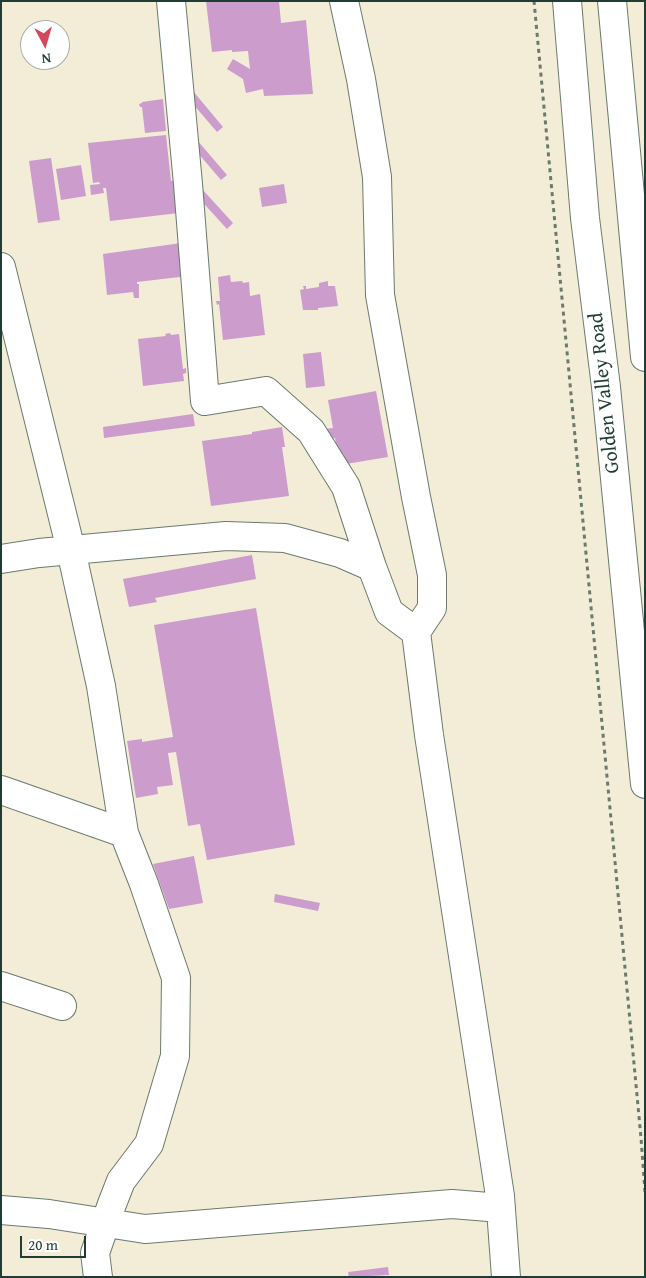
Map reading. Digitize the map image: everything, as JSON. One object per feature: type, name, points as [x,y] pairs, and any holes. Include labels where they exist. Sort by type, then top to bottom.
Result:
[{"type":"main road","points":[[171,1],[189,194],[205,401],[266,391],[311,431],[346,486],[388,612],[416,632]]},
{"type":"main road","points":[[344,1],[361,79],[377,177],[380,295],[432,575],[432,608],[416,632],[429,735],[500,1202],[506,1277]]},
{"type":"main road","name":"Golden Valley Road","points":[[567,1],[585,218],[606,387],[645,784]]},
{"type":"main road","points":[[612,1],[645,357]]},
{"type":"main road","points":[[1,267],[71,550],[101,686],[124,833],[144,884],[176,978],[175,1056],[149,1144],[121,1181],[105,1224],[95,1253],[98,1277]]},
{"type":"main road","points":[[1,559],[39,553],[226,536],[285,538],[340,553],[372,567]]},
{"type":"main road","points":[[1,790],[124,833]]},
{"type":"main road","points":[[1,986],[62,1006]]},
{"type":"main road","points":[[1,1210],[49,1214],[145,1229],[452,1204],[500,1202]]},
{"type":"path","points":[[534,1],[642,1138],[645,1192]]},
{"type":"building","points":[[206,1],[279,1],[281,23],[306,20],[313,94],[264,96],[263,89],[246,93],[243,79],[227,69],[233,59],[250,69],[248,51],[212,52]]},
{"type":"building","points":[[193,91],[223,127],[217,132],[187,97]]},
{"type":"building","points":[[163,99],[166,131],[145,133],[142,107],[139,104]]},
{"type":"building","points":[[166,135],[171,181],[176,180],[179,213],[110,221],[106,188],[103,188],[104,193],[91,195],[90,185],[100,184],[99,182],[93,183],[88,143]]},
{"type":"building","points":[[197,140],[227,175],[221,180],[191,145]]},
{"type":"building","points":[[51,158],[60,220],[38,223],[29,161]]},
{"type":"building","points":[[81,165],[86,196],[61,200],[56,169]]},
{"type":"building","points":[[284,184],[287,203],[262,207],[259,188]]},
{"type":"building","points":[[202,189],[233,223],[227,229],[196,195]]},
{"type":"building","points":[[181,243],[188,276],[137,282],[139,284],[139,298],[134,298],[133,292],[107,295],[103,254]]},
{"type":"building","points":[[230,275],[231,282],[249,282],[250,296],[260,294],[265,335],[223,340],[219,304],[217,305],[216,301],[220,301],[218,277]]},
{"type":"building","points":[[328,281],[328,286],[335,286],[338,306],[318,308],[318,310],[303,310],[300,290],[304,289],[303,286],[306,286],[306,289],[319,287],[319,283]]},
{"type":"building","points":[[170,333],[171,335],[179,334],[183,369],[186,368],[186,373],[183,374],[184,381],[143,386],[138,339],[166,336],[165,334]]},
{"type":"building","points":[[321,352],[325,386],[306,388],[303,354]]},
{"type":"building","points":[[376,391],[388,457],[340,465],[335,438],[325,440],[324,429],[333,428],[328,400]]},
{"type":"building","points":[[193,414],[195,426],[104,438],[103,427]]},
{"type":"building","points":[[282,427],[285,447],[282,447],[289,496],[211,506],[202,441],[252,434],[252,432]]},
{"type":"building","points":[[252,555],[256,579],[155,598],[157,602],[129,607],[123,579]]},
{"type":"building","points":[[256,608],[295,845],[207,860],[200,824],[188,826],[176,752],[168,753],[173,785],[157,787],[158,794],[136,798],[127,741],[142,739],[142,742],[173,737],[154,625]]},
{"type":"building","points":[[194,856],[203,903],[169,909],[153,864]]},
{"type":"building","points":[[275,894],[320,903],[318,911],[274,902]]},
{"type":"building","points":[[388,1267],[389,1275],[349,1277],[348,1272]]}]
